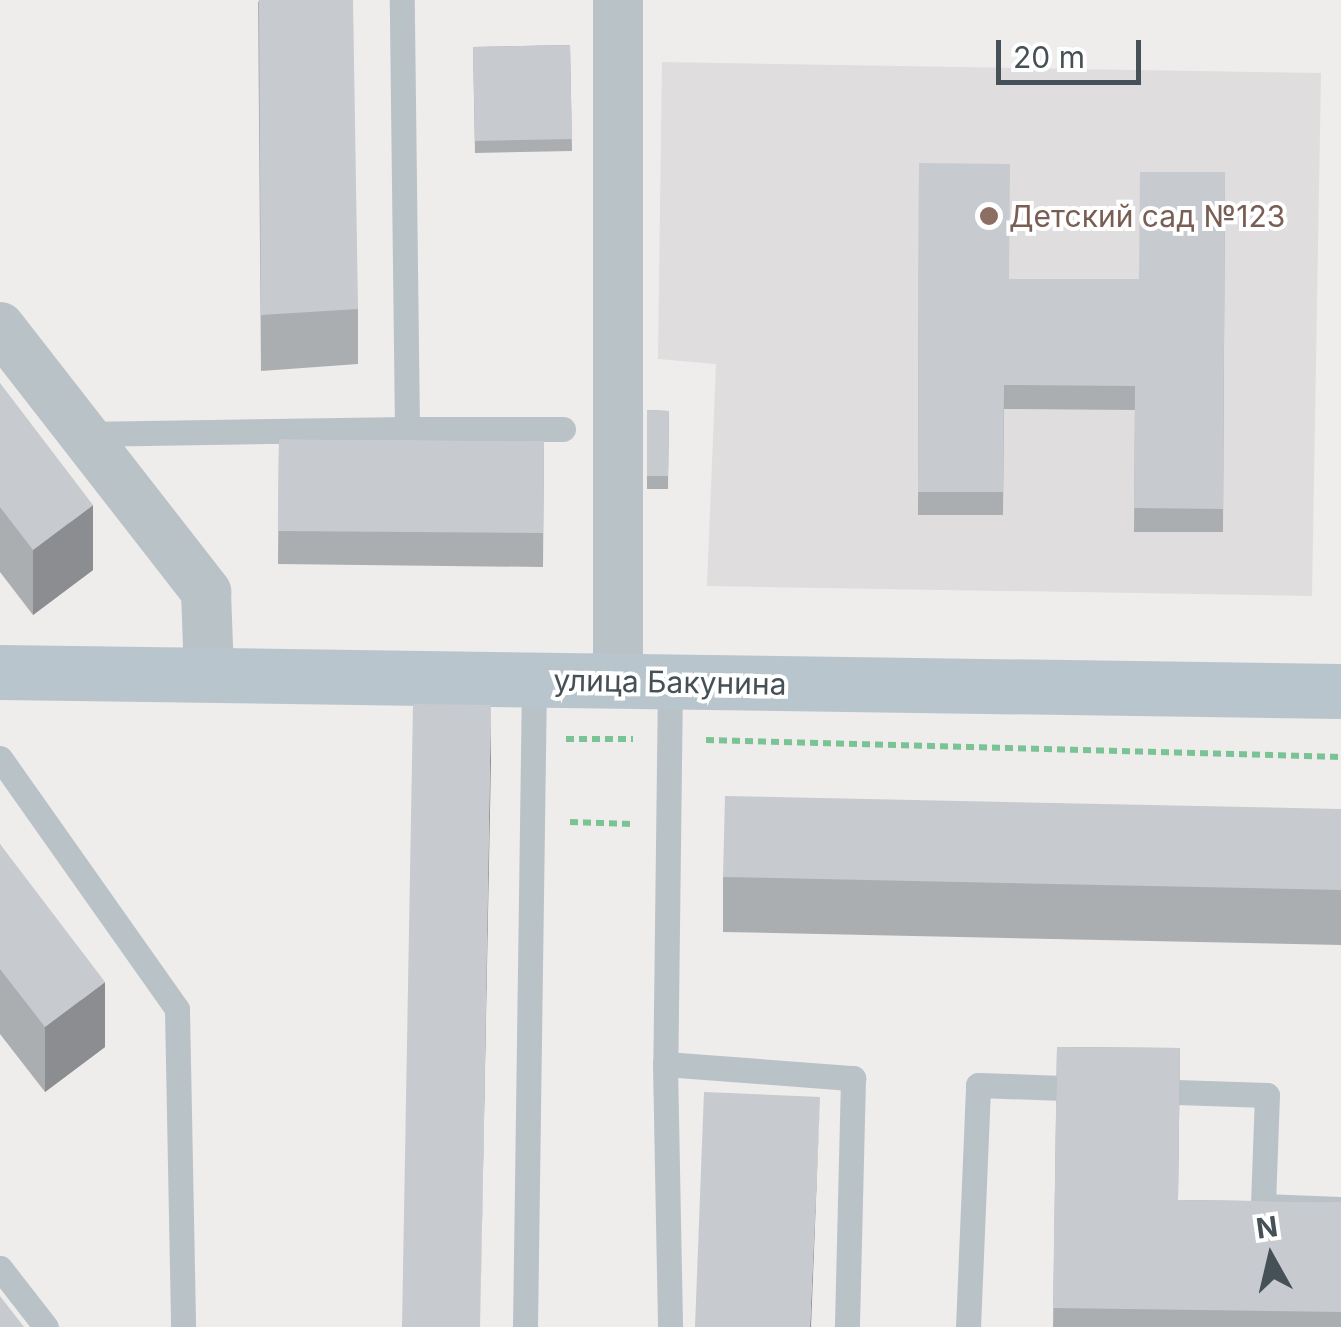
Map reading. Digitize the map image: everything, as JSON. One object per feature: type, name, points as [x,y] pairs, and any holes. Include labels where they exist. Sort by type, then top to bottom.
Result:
[{"type":"street","points":[[618,0],[644,682]]},
{"type":"street","points":[[0,327],[206,592],[209,675]]},
{"type":"street","name":"улица Бакунина","points":[[0,672],[1341,691]]},
{"type":"lane","points":[[402,0],[407,429]]},
{"type":"lane","points":[[83,434],[562,429]]},
{"type":"lane","points":[[525,1327],[534,680]]},
{"type":"lane","points":[[644,682],[668,824],[665,1064],[670,1327]]},
{"type":"lane","points":[[0,758],[177,1009],[182,1327]]},
{"type":"lane","points":[[665,1064],[852,1078],[847,1327]]},
{"type":"lane","points":[[968,1327],[978,1084],[1267,1095],[1263,1206],[1341,1209]]},
{"type":"lane","points":[[0,1268],[46,1327]]},
{"type":"path","points":[[532,821],[668,824]]},
{"type":"shaded area","name":"Детский сад №123","points":[[662,62],[1321,73],[1312,596],[707,586],[716,364],[658,359]]},
{"type":"building","points":[[259,0],[353,0],[358,309],[261,315]]},
{"type":"building","points":[[570,45],[572,139],[475,141],[473,47]]},
{"type":"building","points":[[919,163],[1010,164],[1009,279],[1139,279],[1140,172],[1225,172],[1223,509],[1134,508],[1135,386],[1004,385],[1003,492],[918,492]]},
{"type":"building","points":[[0,383],[93,505],[33,550],[0,507]]},
{"type":"building","points":[[647,410],[669,411],[668,476],[647,476]]},
{"type":"building","points":[[279,439],[544,441],[543,533],[278,531]]},
{"type":"building","points":[[413,704],[491,705],[480,1327],[402,1327]]},
{"type":"building","points":[[725,796],[1341,809],[1341,890],[723,877]]},
{"type":"building","points":[[0,844],[105,982],[45,1027],[0,969]]},
{"type":"building","points":[[1057,1047],[1180,1048],[1178,1200],[1341,1202],[1341,1312],[1053,1308]]},
{"type":"building","points":[[704,1092],[820,1097],[810,1327],[695,1327]]},
{"type":"building","points":[[0,1296],[24,1327],[0,1327]]},
{"type":"place","name":"Детский сад №123","points":[[989,216]]}]
